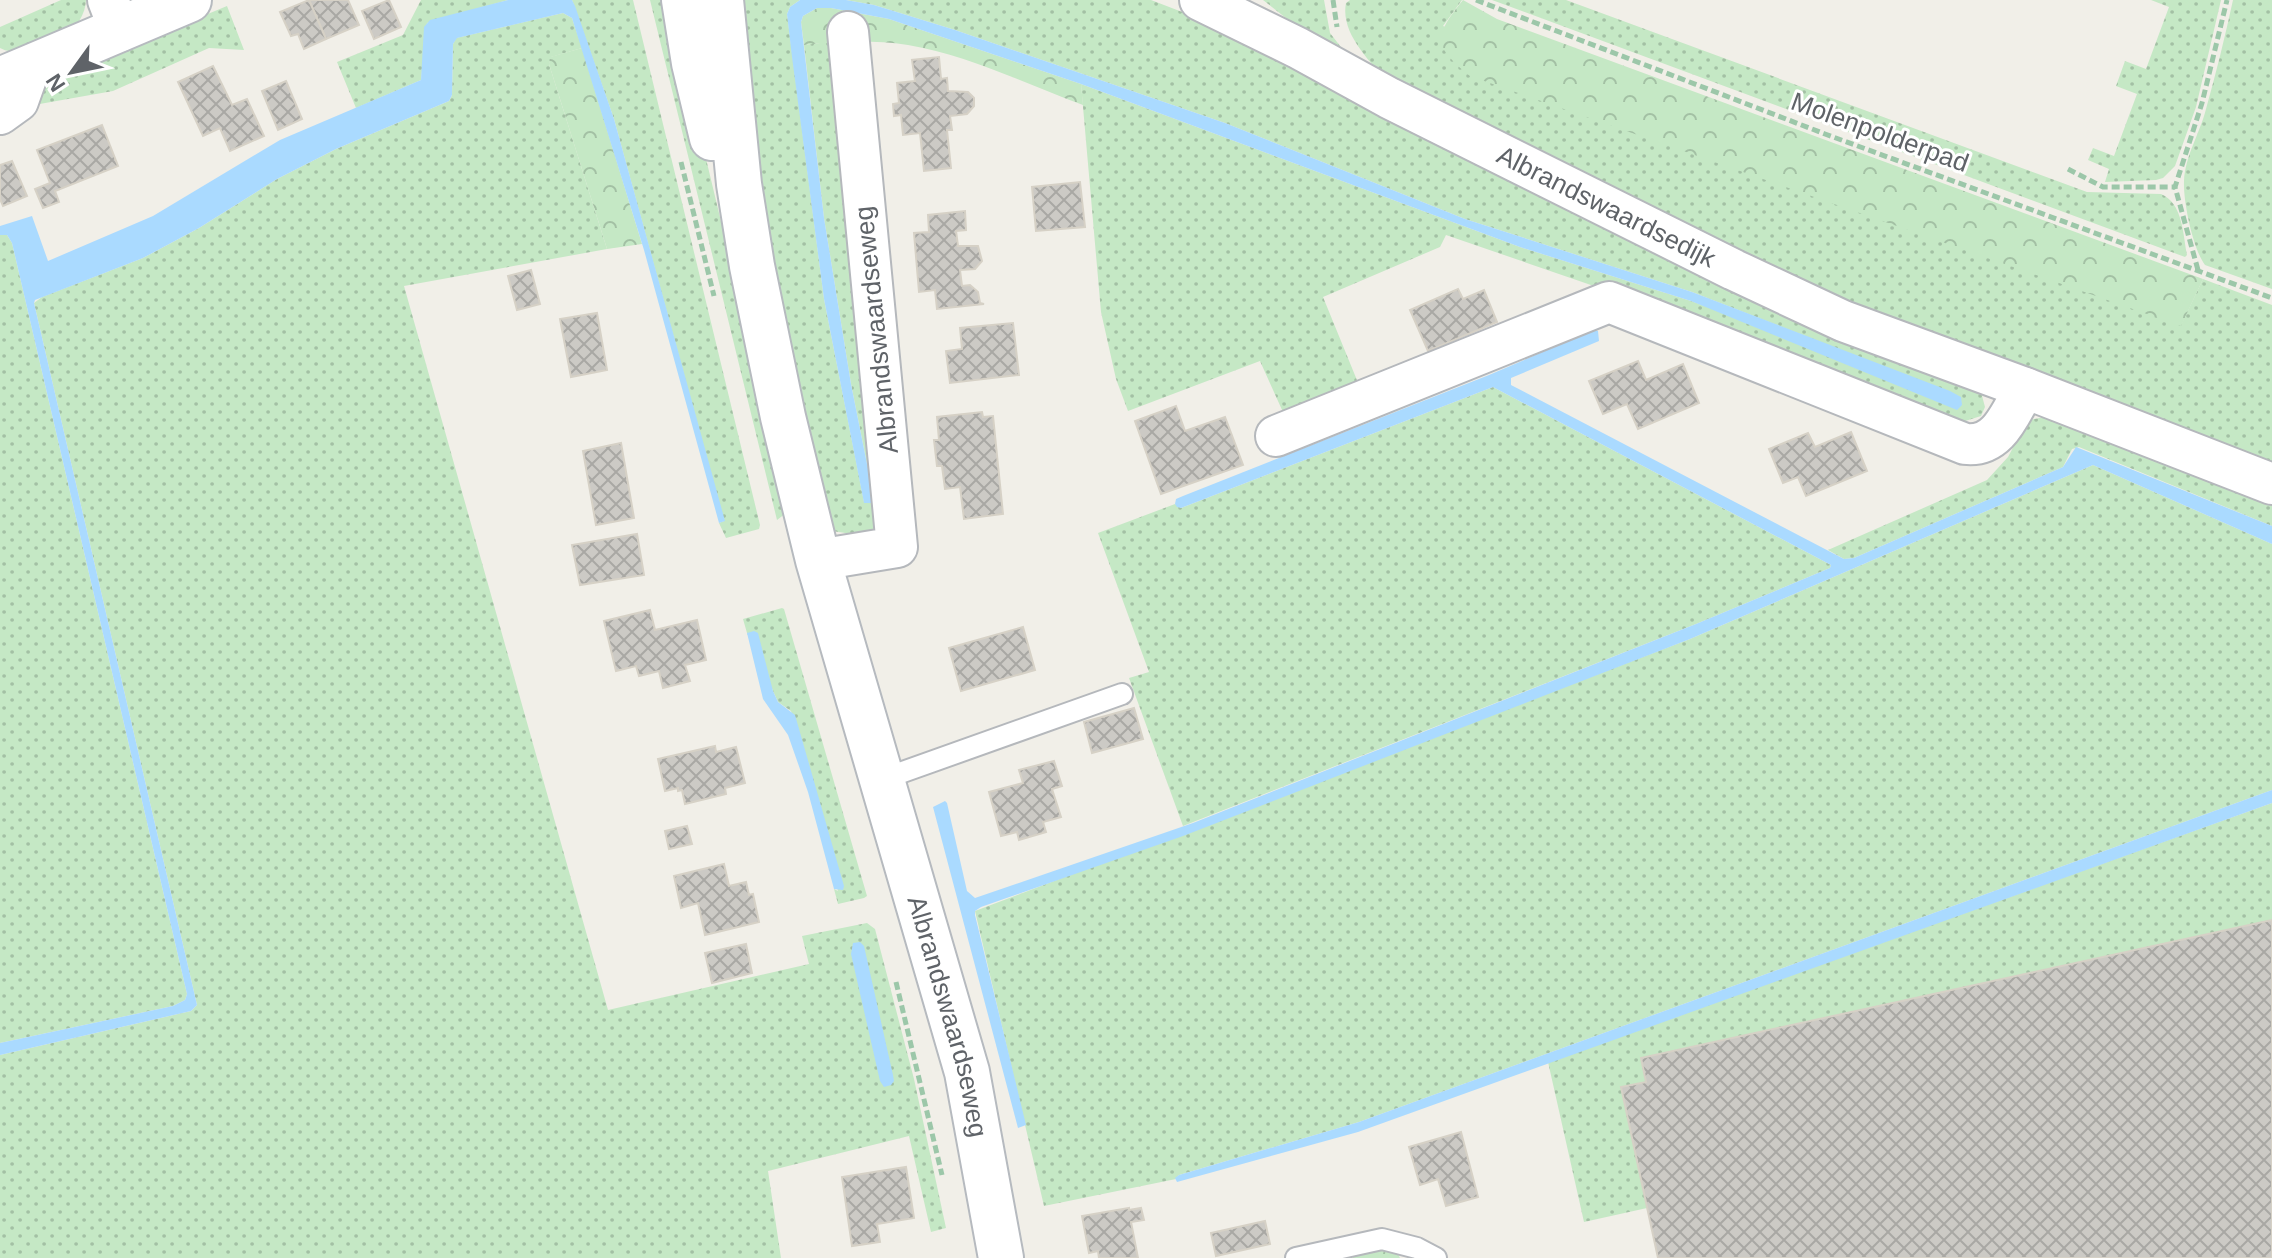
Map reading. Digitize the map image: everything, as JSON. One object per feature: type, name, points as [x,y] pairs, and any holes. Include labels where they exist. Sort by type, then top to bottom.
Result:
[{"type":"street","points":[[0,114],[18,101],[14,75],[114,15],[189,0]]},
{"type":"street","name":"Albrandswaardseweg","points":[[684,0],[694,63],[724,186],[752,266]]},
{"type":"street","name":"Albrandswaardseweg","points":[[721,0],[739,184],[752,266],[783,417],[818,560],[967,1072],[1001,1258]]},
{"type":"street","name":"Albrandswaardsedijk","points":[[1200,0],[1298,48],[1402,105],[1790,296],[1913,348],[2272,484]]},
{"type":"street","name":"Albrandswaardseweg","points":[[818,560],[897,547],[848,32]]},
{"type":"street","points":[[1276,436],[1609,302],[1965,444],[1987,442],[1997,435],[2025,388]]},
{"type":"lane","points":[[883,779],[1122,694]]},
{"type":"lane","points":[[1296,1258],[1382,1239],[1417,1248],[1436,1258]]},
{"type":"path","name":"Molenpolderpad","points":[[1476,0],[1825,134],[2272,298]]},
{"type":"path","points":[[2198,270],[2175,187],[2202,103],[2227,0]]},
{"type":"path","points":[[2068,169],[2103,187],[2175,187]]},
{"type":"green space","points":[[61,0],[86,0],[83,13],[66,35],[40,49],[26,52],[0,48],[0,27]]},
{"type":"green space","points":[[421,0],[508,0],[427,23],[421,80],[356,108],[337,62],[403,35]]},
{"type":"green space","points":[[572,0],[633,0],[759,529],[726,538],[719,523],[724,521],[614,119]]},
{"type":"green space","points":[[650,0],[676,0],[697,121],[790,510],[777,520]]},
{"type":"green space","points":[[731,0],[800,0],[790,7],[787,14],[824,299],[864,502],[868,503],[874,499],[851,384],[824,218],[804,45],[836,41],[855,198],[886,518],[883,526],[871,534],[832,531],[806,438],[764,247]]},
{"type":"green space","points":[[846,0],[1151,0],[1190,15],[1981,392],[1985,407],[1981,416],[1959,423],[1652,306],[1446,235],[1440,247],[1323,297],[1361,390],[1287,421],[1260,361],[1128,411],[1116,379],[1101,312],[1081,84],[1520,247],[1691,301],[1961,397],[1692,292],[1465,219],[1225,123],[955,30],[874,5]]},
{"type":"green space","points":[[1263,0],[1324,0],[1330,33],[1351,60],[1291,22]]},
{"type":"green space","points":[[1350,0],[1462,0],[1443,26],[2181,325],[2203,279],[2272,305],[2272,468],[1899,327],[1388,84],[1352,36],[1345,14],[1346,3]]},
{"type":"green space","points":[[1463,0],[1497,19],[2203,279],[2181,326],[1470,76],[1449,57],[1441,41],[1446,23]]},
{"type":"green space","points":[[1492,0],[1566,0],[2087,192],[2161,194],[2178,212],[2187,255],[2185,257]]},
{"type":"green space","points":[[2151,0],[2221,0],[2196,107],[2175,166],[2163,178],[2156,180],[2105,182],[2109,169],[2088,160],[2093,148],[2114,156],[2137,94],[2116,86],[2125,61],[2146,69],[2169,7]]},
{"type":"green space","points":[[2233,0],[2272,0],[2272,289],[2205,265],[2193,237],[2185,200],[2187,163],[2206,109]]},
{"type":"green space","points":[[227,6],[244,50],[209,48],[113,91],[34,105],[44,87],[56,77]]},
{"type":"green space","points":[[817,8],[889,19],[1081,84],[1083,105],[975,63],[908,45],[843,42],[804,45],[803,16]]},
{"type":"green space","points":[[563,13],[572,18],[582,48],[551,57],[549,64],[607,249],[404,286],[608,1010],[809,964],[802,936],[867,923],[875,929],[914,1079],[946,1228],[931,1232],[909,1136],[768,1171],[781,1258],[0,1258],[0,1055],[191,1011],[197,1005],[34,303],[42,297],[143,258],[199,228],[277,179],[336,149],[449,101],[456,38]]},
{"type":"green space","points":[[582,48],[642,244],[607,249],[549,64],[550,57]]},
{"type":"green space","points":[[3,234],[12,243],[187,994],[185,1000],[173,1006],[0,1043],[0,235]]},
{"type":"green space","points":[[1493,387],[1831,565],[1830,568],[1183,826],[1129,678],[1149,672],[1098,533],[1175,504],[1181,508]]},
{"type":"green space","points":[[2058,418],[2272,499],[2272,526],[2079,447],[2072,449],[2063,467],[1854,558],[1844,559],[1828,550],[1987,480],[2008,457],[2025,425],[2030,420]]},
{"type":"green space","points":[[2093,465],[2272,544],[2272,790],[1359,1122],[1179,1175],[1176,1179],[1044,1206],[975,911],[1690,639]]},
{"type":"green space","points":[[782,608],[867,896],[864,898],[838,904],[834,889],[838,891],[791,711],[778,702],[743,619]]},
{"type":"green space","points":[[2272,803],[2272,920],[1641,1058],[1646,1082],[1621,1088],[1647,1208],[1584,1222],[1548,1062]]},
{"type":"green space","points":[[1370,1249],[1397,1252],[1400,1258],[1353,1258],[1352,1253]]},
{"type":"water","points":[[508,0],[572,0],[575,6],[614,119],[725,521],[719,523],[644,250],[572,18],[563,13],[457,38],[453,44],[452,95],[449,101],[336,149],[277,179],[199,228],[143,258],[35,300],[197,1005],[191,1011],[0,1055],[0,1043],[173,1006],[185,1000],[187,994],[12,243],[7,235],[0,235],[0,226],[32,216],[48,261],[153,216],[280,140],[421,80],[424,27],[430,20]]},
{"type":"water","points":[[800,0],[846,0],[874,5],[1225,123],[1465,219],[1692,292],[1950,391],[1961,397],[1962,405],[1957,410],[1691,301],[1520,247],[1081,84],[889,19],[817,8],[803,16],[801,22],[824,218],[851,384],[874,499],[871,503],[864,503],[824,299],[792,57],[787,14],[790,7]]},
{"type":"water","points":[[1594,330],[1598,331],[1599,341],[1511,378],[1511,385],[1844,559],[1854,558],[2063,467],[2076,447],[2272,526],[2272,544],[2093,465],[1690,639],[1183,836],[981,907],[975,915],[1026,1125],[1018,1128],[933,807],[945,801],[947,803],[967,891],[975,898],[1193,823],[1830,568],[1831,565],[1493,387],[1181,508],[1175,504],[1176,499],[1183,496],[1489,375]]},
{"type":"water","points":[[747,633],[758,633],[778,702],[795,715],[843,890],[834,889],[808,792],[788,735],[763,699]]},
{"type":"water","points":[[2272,790],[2272,803],[1358,1132],[1177,1182],[1175,1178],[1359,1122]]},
{"type":"water","points":[[860,942],[864,946],[894,1081],[884,1087],[880,1081],[851,954],[853,943]]},
{"type":"building","points":[[309,0],[348,0],[359,25],[326,39]]},
{"type":"building","points":[[309,0],[326,39],[304,49],[298,34],[291,36],[280,12]]},
{"type":"building","points":[[389,0],[401,27],[374,39],[362,11]]},
{"type":"building","points":[[939,57],[941,79],[947,78],[948,91],[968,92],[974,98],[974,106],[967,114],[950,116],[952,130],[947,130],[951,168],[924,171],[920,133],[903,135],[901,115],[894,116],[893,104],[899,103],[897,83],[915,81],[912,60]]},
{"type":"building","points":[[213,66],[232,105],[247,99],[264,136],[230,151],[220,128],[203,136],[178,82]]},
{"type":"building","points":[[286,81],[302,119],[278,130],[262,91]]},
{"type":"building","points":[[102,125],[118,166],[55,191],[59,202],[43,208],[35,189],[50,183],[37,150]]},
{"type":"building","points":[[12,161],[27,196],[3,206],[0,199],[0,165]]},
{"type":"building","points":[[1080,182],[1085,227],[1036,231],[1032,187]]},
{"type":"building","points":[[965,211],[966,230],[956,231],[958,246],[978,246],[982,261],[975,269],[960,270],[962,286],[970,285],[978,292],[980,303],[984,304],[937,309],[935,290],[919,292],[914,233],[929,232],[928,215]]},
{"type":"building","points":[[531,270],[540,304],[517,310],[508,276]]},
{"type":"building","points":[[1458,289],[1463,299],[1484,290],[1497,322],[1428,351],[1410,310]]},
{"type":"building","points":[[597,313],[607,370],[571,377],[560,319]]},
{"type":"building","points":[[1013,323],[1019,375],[950,383],[946,351],[962,349],[960,328]]},
{"type":"building","points":[[1638,361],[1646,380],[1683,364],[1699,403],[1638,429],[1627,404],[1603,414],[1589,381]]},
{"type":"building","points":[[1176,406],[1185,431],[1225,417],[1243,465],[1161,494],[1135,421]]},
{"type":"building","points":[[982,412],[983,417],[993,416],[1003,514],[964,519],[960,487],[945,489],[942,466],[937,466],[934,440],[939,440],[937,417]]},
{"type":"building","points":[[1851,432],[1867,471],[1806,496],[1798,477],[1783,483],[1769,449],[1808,433],[1815,447]]},
{"type":"building","points":[[621,443],[634,518],[596,525],[583,451]]},
{"type":"building","points":[[637,534],[644,575],[580,585],[572,545]]},
{"type":"building","points":[[650,610],[655,630],[697,620],[706,660],[685,665],[690,681],[663,688],[659,671],[639,676],[636,666],[616,671],[604,621]]},
{"type":"building","points":[[1023,627],[1035,670],[961,691],[949,648]]},
{"type":"building","points":[[1134,708],[1143,739],[1092,753],[1084,722]]},
{"type":"building","points":[[715,746],[716,752],[736,747],[745,783],[725,788],[726,794],[685,804],[682,790],[665,791],[658,759]]},
{"type":"building","points":[[1054,761],[1062,786],[1052,789],[1061,817],[1043,822],[1046,832],[1019,840],[1017,832],[1001,836],[989,792],[1023,783],[1019,770]]},
{"type":"building","points":[[687,826],[692,844],[669,849],[665,831]]},
{"type":"building","points":[[724,864],[729,886],[746,882],[749,895],[753,894],[759,922],[705,935],[698,903],[681,908],[674,876]]},
{"type":"building","points":[[2272,920],[2272,1258],[1658,1258],[1621,1087],[1646,1082],[1641,1058]]},
{"type":"building","points":[[746,944],[752,973],[712,983],[705,953]]},
{"type":"building","points":[[1461,1132],[1478,1197],[1446,1206],[1438,1179],[1420,1185],[1409,1147]]},
{"type":"building","points":[[906,1167],[914,1218],[877,1224],[880,1242],[852,1246],[842,1177]]},
{"type":"building","points":[[1141,1208],[1144,1220],[1131,1222],[1138,1258],[1099,1258],[1098,1251],[1089,1253],[1082,1216]]},
{"type":"building","points":[[1265,1221],[1270,1244],[1216,1256],[1211,1233]]}]
